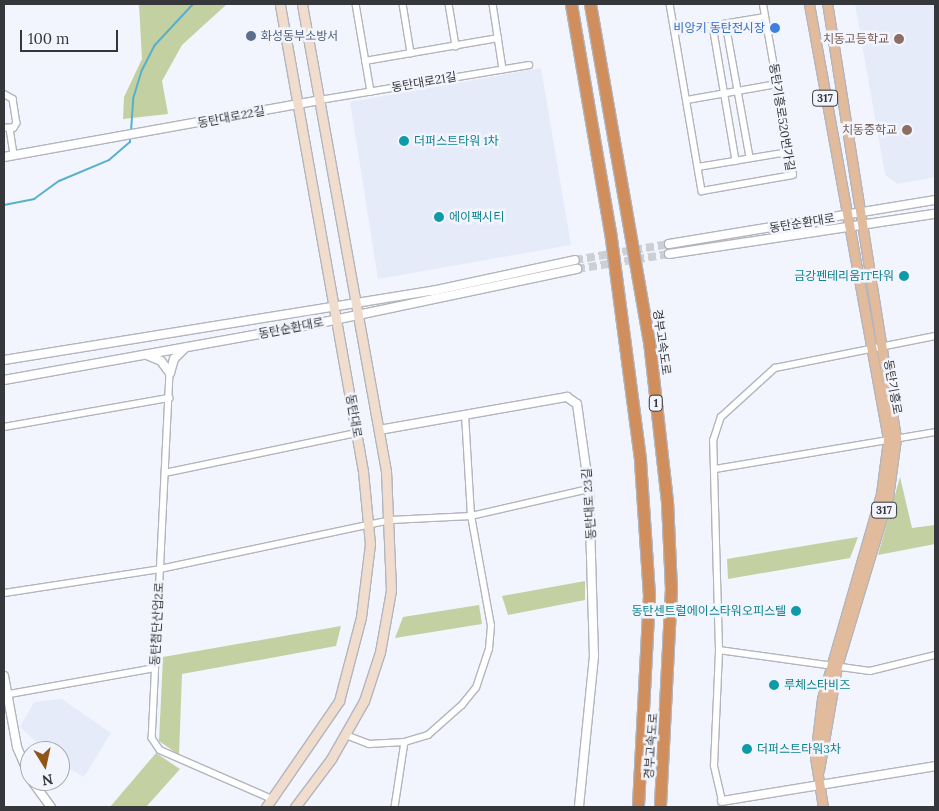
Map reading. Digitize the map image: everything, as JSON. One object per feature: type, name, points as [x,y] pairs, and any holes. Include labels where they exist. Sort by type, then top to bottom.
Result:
[{"type":"highway","name":"경부고속도로","points":[[571,4],[610,231],[642,478],[648,595],[638,807]]},
{"type":"highway","name":"경부고속도로","points":[[590,4],[649,340],[667,501],[670,597],[660,807]]},
{"type":"main road","name":"동탄대로","points":[[266,807],[319,735],[349,677],[366,581],[368,525],[357,433],[280,4]]},
{"type":"main road","name":"동탄대로","points":[[295,807],[346,735],[380,652],[391,590],[391,520],[379,430],[302,4]]},
{"type":"main road","name":"동탄기흥로","points":[[809,4],[892,439]]},
{"type":"main road","name":"동탄기흥로","points":[[823,807],[819,770],[833,665],[888,497],[892,439],[883,345],[827,4]]},
{"type":"street","points":[[356,4],[371,92]]},
{"type":"street","points":[[403,4],[411,54]]},
{"type":"street","points":[[449,4],[456,46]]},
{"type":"street","points":[[493,4],[503,69]]},
{"type":"street","name":"동탄기흥로520번가길","points":[[670,4],[702,191],[793,175],[763,4]]},
{"type":"street","points":[[675,32],[765,17]]},
{"type":"street","points":[[726,24],[750,158]]},
{"type":"street","points":[[713,26],[736,161]]},
{"type":"street","points":[[366,61],[498,38]]},
{"type":"street","name":"동탄대로21길","points":[[320,100],[530,65]]},
{"type":"street","points":[[687,100],[777,84]]},
{"type":"street","points":[[4,94],[13,99],[17,123],[7,129],[14,155],[4,157]]},
{"type":"street","name":"동탄대로22길","points":[[14,155],[320,100]]},
{"type":"street","points":[[698,167],[789,152]]},
{"type":"street","name":"동탄순환대로","points":[[669,244],[848,216],[935,200]]},
{"type":"street","name":"동탄순환대로","points":[[669,254],[935,214]]},
{"type":"street","name":"동탄순환대로","points":[[4,360],[356,302],[575,260]]},
{"type":"street","name":"동탄순환대로","points":[[4,380],[336,319],[577,269]]},
{"type":"street","points":[[935,336],[794,362],[762,376],[721,417],[713,442],[719,650],[714,766],[722,801],[935,766]]},
{"type":"street","points":[[170,373],[174,358],[186,347]]},
{"type":"street","points":[[145,355],[156,357],[170,373]]},
{"type":"street","name":"동탄첨단산업2로","points":[[170,373],[152,738],[157,746],[272,799]]},
{"type":"street","points":[[4,427],[169,398]]},
{"type":"street","name":"동탄대로 23길","points":[[379,430],[465,415],[573,400],[579,411],[590,489],[594,656],[579,807]]},
{"type":"street","points":[[346,735],[369,744],[405,742],[428,735],[446,722],[476,688],[485,668],[490,626],[471,516],[465,415]]},
{"type":"street","points":[[715,469],[935,432]]},
{"type":"street","points":[[165,473],[357,433]]},
{"type":"street","points":[[4,593],[160,569],[391,520],[471,516],[590,489]]},
{"type":"street","points":[[719,650],[870,671],[935,656]]},
{"type":"street","points":[[5,695],[155,668]]},
{"type":"street","points":[[4,676],[5,695],[20,754]]},
{"type":"street","points":[[395,807],[405,742]]},
{"type":"street","points":[[39,791],[50,807]]},
{"type":"shaded area","points":[[855,4],[935,4],[935,177],[897,184],[885,175]]},
{"type":"shaded area","points":[[541,68],[571,245],[378,279],[350,102]]},
{"type":"shaded area","points":[[62,699],[111,733],[84,777],[70,769],[70,741],[35,741],[20,727],[34,702]]},
{"type":"green space","points":[[139,4],[227,4],[182,45],[162,81],[168,114],[123,119],[124,97],[142,59]]},
{"type":"green space","points":[[900,477],[912,528],[935,525],[935,544],[878,555]]},
{"type":"green space","points":[[858,537],[850,558],[728,579],[727,559]]},
{"type":"green space","points":[[585,581],[585,600],[508,615],[502,596]]},
{"type":"green space","points":[[479,605],[482,624],[395,638],[403,617]]},
{"type":"green space","points":[[341,626],[336,646],[182,674],[179,755],[159,741],[163,657]]},
{"type":"green space","points":[[156,753],[180,769],[146,807],[110,807]]},
{"type":"waterway","points":[[131,131],[133,99],[142,70],[154,46],[193,4]]},
{"type":"waterway","points":[[4,205],[34,199],[59,181],[109,160],[130,142],[130,136]]},
{"type":"tunnel","points":[[575,260],[669,244]]},
{"type":"tunnel","points":[[577,269],[669,254]]},
{"type":"place","name":"비앙키 동탄전시장","points":[[775,28]]},
{"type":"place","name":"화성동부소방서","points":[[251,36]]},
{"type":"place","name":"치동고등학교","points":[[899,39]]},
{"type":"place","name":"치동중학교","points":[[907,130]]},
{"type":"place","name":"더퍼스트타워 1차","points":[[404,141]]},
{"type":"place","name":"에이팩시티","points":[[439,217]]},
{"type":"place","name":"금강펜테리움IT타워","points":[[904,276]]},
{"type":"place","name":"동탄센트럴에이스타워오피스텔","points":[[796,611]]},
{"type":"place","name":"루체스타비즈","points":[[774,685]]},
{"type":"place","name":"더퍼스트타워3차","points":[[747,749]]}]
